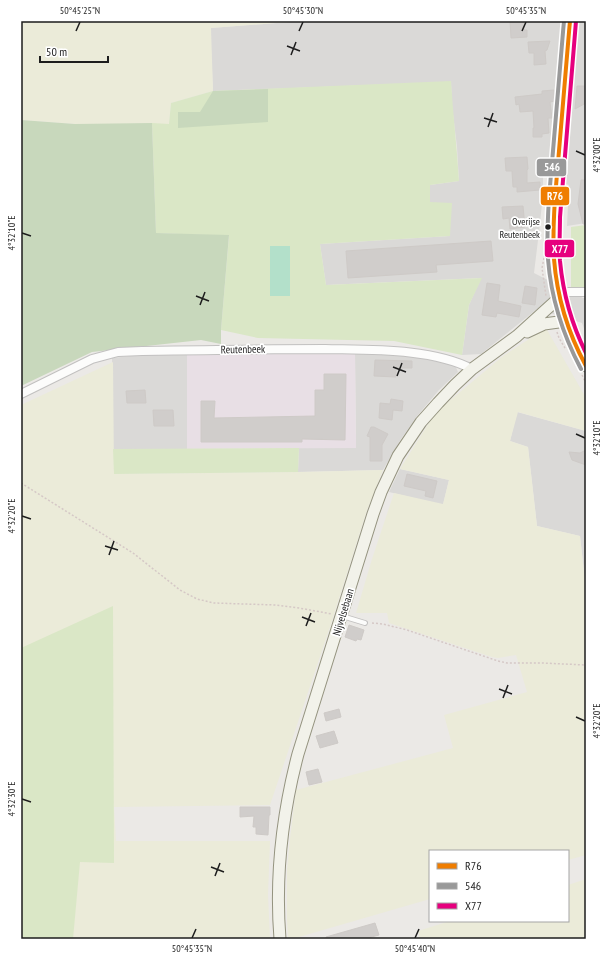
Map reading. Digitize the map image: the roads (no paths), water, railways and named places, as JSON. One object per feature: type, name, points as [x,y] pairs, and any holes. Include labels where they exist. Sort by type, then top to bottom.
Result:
[{"type":"main road","points":[[570,21],[554,217],[554,247],[555,267],[566,321],[586,366]]},
{"type":"main road","name":"Nijvelsebaan","points":[[280,939],[278,922],[278,887],[281,843],[288,798],[298,754],[381,492],[409,440],[425,417],[455,384],[472,369],[518,336],[560,297]]},
{"type":"main road","name":"Nijvelsebaan","points":[[518,336],[544,324],[566,321]]},
{"type":"street","points":[[560,297],[568,292],[586,292]]},
{"type":"street","name":"Reutenbeek","points":[[21,394],[92,359],[118,352],[294,349],[390,351],[447,359],[463,364],[472,369]]},
{"type":"lane","points":[[341,616],[365,623]]},
{"type":"place","name":"Overijse Reutenbeek","points":[[548,227]]}]
